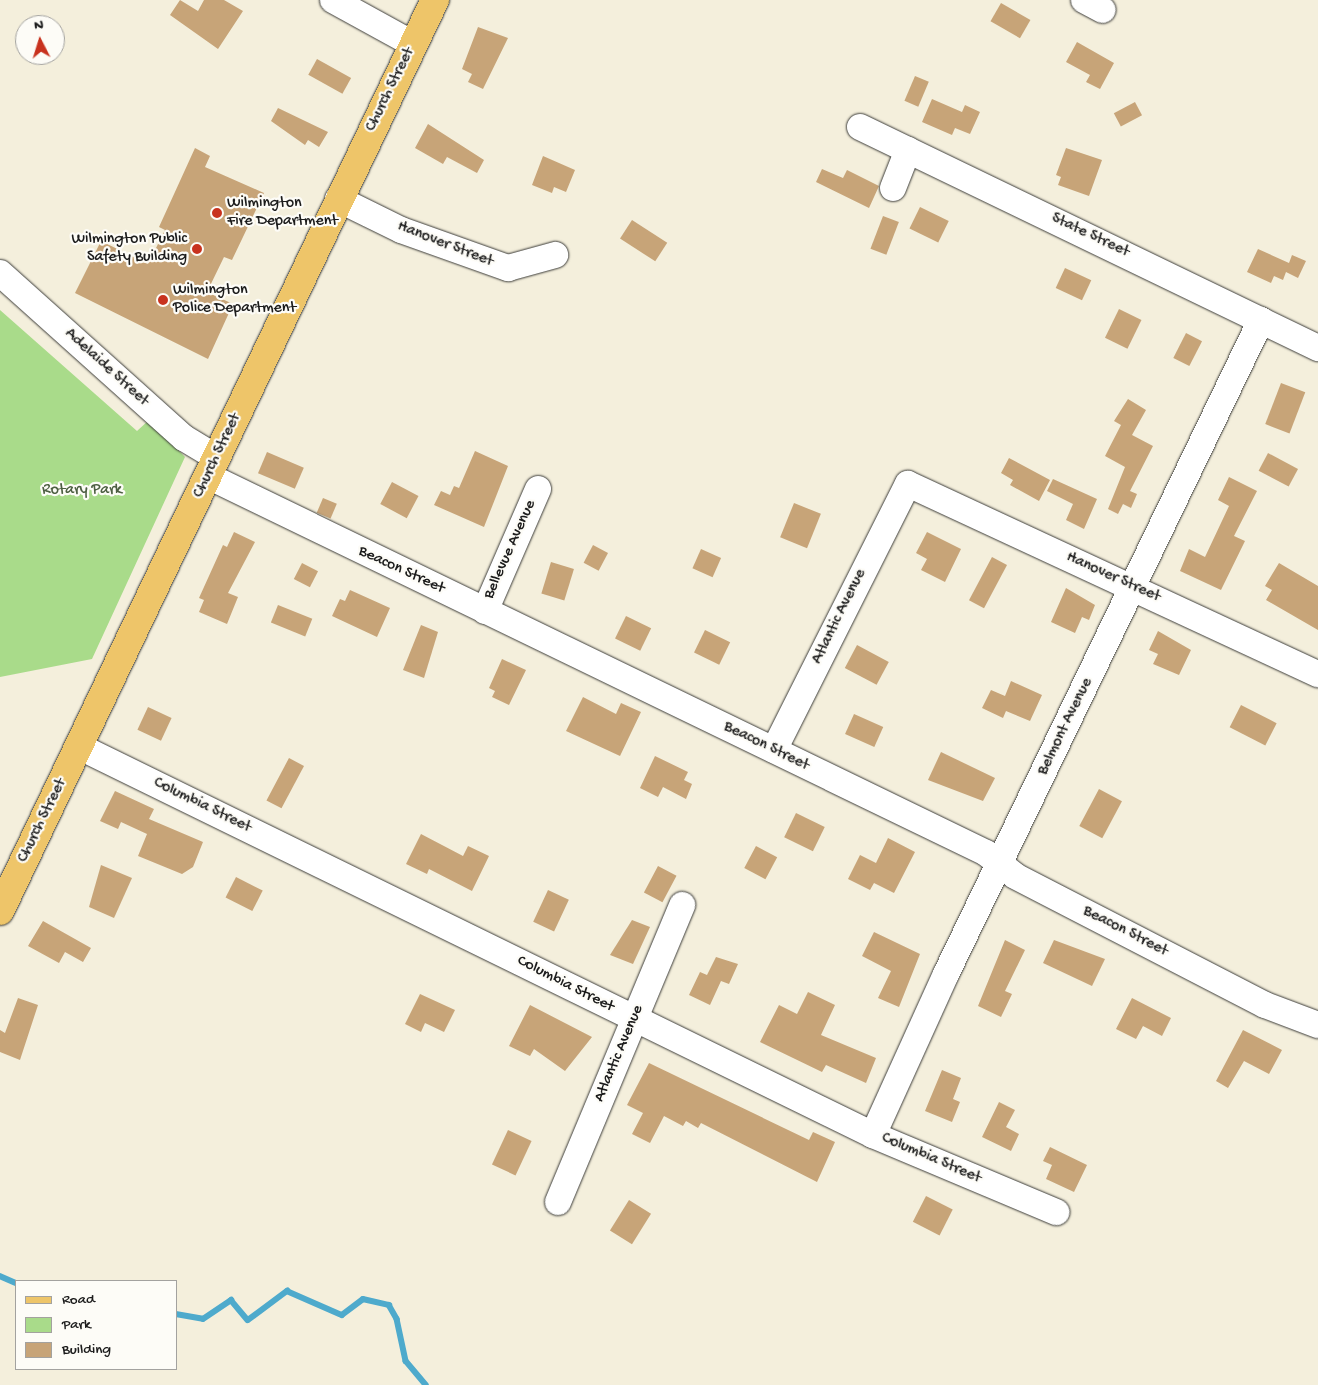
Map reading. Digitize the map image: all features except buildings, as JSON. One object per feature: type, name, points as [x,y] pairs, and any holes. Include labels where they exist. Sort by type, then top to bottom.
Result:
[{"type":"main road","name":"Church Street","points":[[0,911],[80,747],[338,199],[435,0]]},
{"type":"street","points":[[333,0],[413,44]]},
{"type":"street","name":"State Street","points":[[860,127],[1318,348]]},
{"type":"street","points":[[894,188],[908,150]]},
{"type":"street","name":"Hanover Street","points":[[338,199],[401,230],[508,268],[555,256]]},
{"type":"street","name":"Adelaide Street","points":[[0,273],[184,438],[212,467]]},
{"type":"street","name":"Belmont Avenue","points":[[873,1135],[999,863],[1135,588],[1261,320]]},
{"type":"street","name":"Beacon Street","points":[[212,467],[484,611],[774,750],[999,863],[1015,876],[1265,1005],[1318,1025]]},
{"type":"street","name":"Hanover Street","points":[[908,484],[1318,674]]},
{"type":"street","name":"Atlantic Avenue","points":[[774,750],[908,484]]},
{"type":"street","name":"Bellevue Avenue","points":[[484,611],[538,488]]},
{"type":"street","name":"Columbia Street","points":[[80,747],[464,932],[634,1020],[873,1135],[1056,1212]]},
{"type":"street","name":"Atlantic Avenue","points":[[558,1202],[682,905]]},
{"type":"green space","name":"Rotary Park","points":[[0,310],[137,431],[149,420],[185,457],[92,659],[0,677]]},
{"type":"waterway","points":[[0,1276],[15,1283]]},
{"type":"waterway","points":[[178,1314],[203,1319],[231,1300],[248,1320],[287,1291],[342,1315],[363,1299],[389,1305],[397,1319],[406,1361],[426,1385]]},
{"type":"place","name":"Wilmington Fire Department","points":[[217,213]]},
{"type":"place","name":"Wilmington Public Safety Building","points":[[197,249]]},
{"type":"place","name":"Wilmington Police Department","points":[[163,300]]}]
